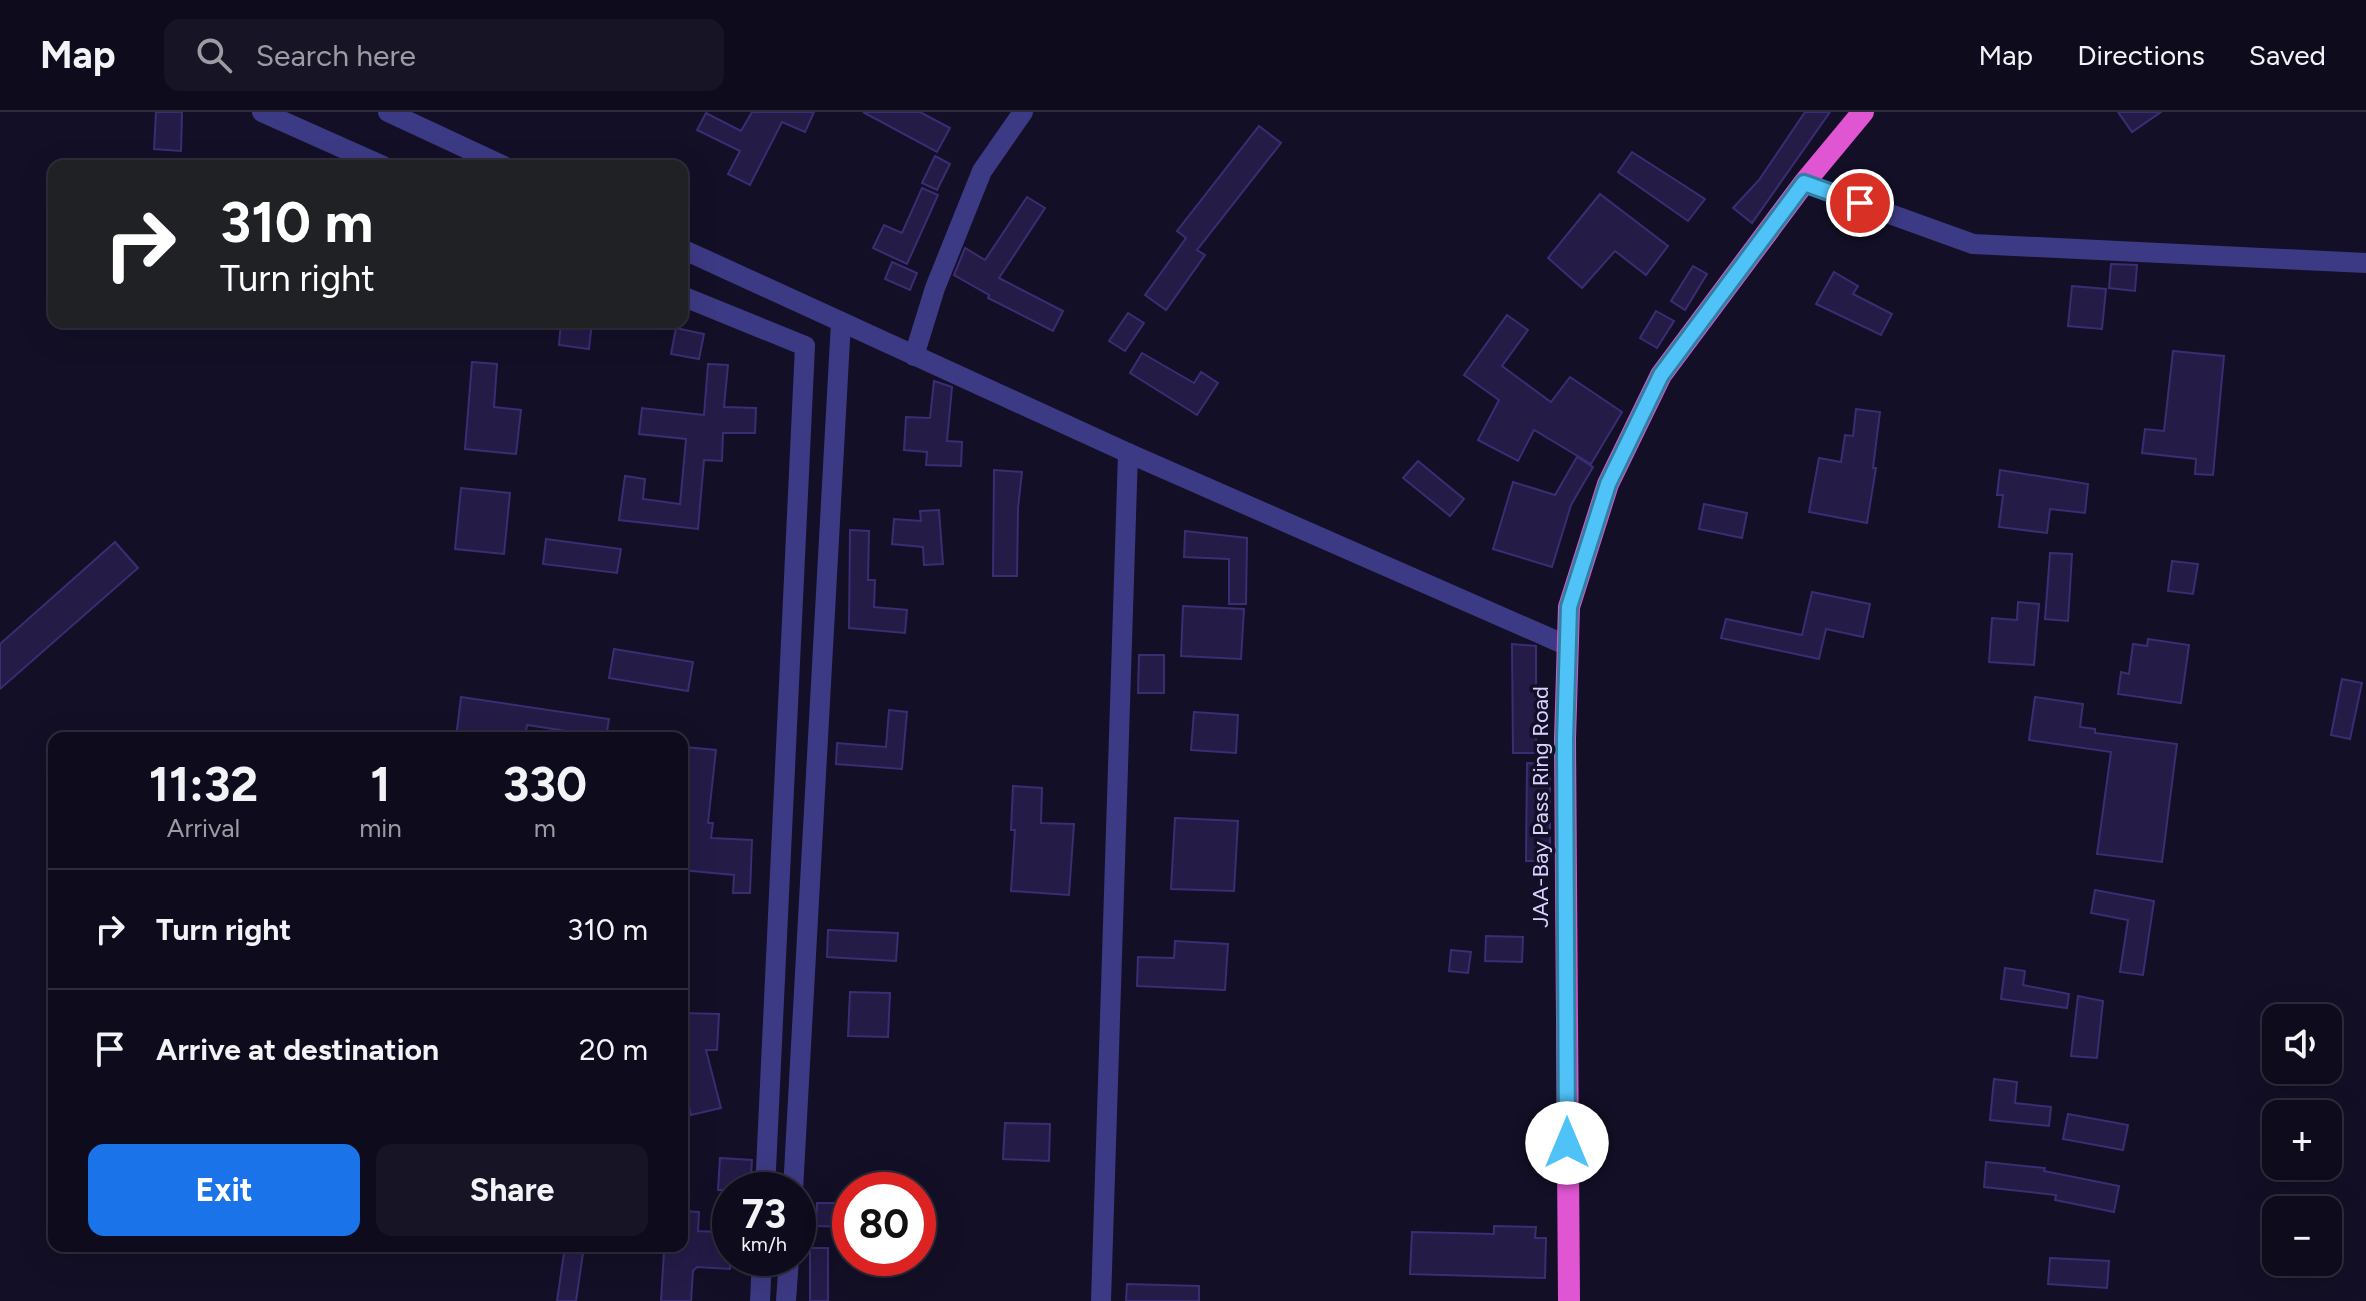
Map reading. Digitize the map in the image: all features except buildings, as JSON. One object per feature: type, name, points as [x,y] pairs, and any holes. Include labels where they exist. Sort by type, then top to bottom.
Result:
[{"type":"highway","name":"JAA-Bay Pass Ring Road","points":[[1569,1301],[1565,770],[1569,607],[1608,484],[1661,375],[1804,183],[1863,112]]},
{"type":"street","points":[[262,112],[370,160]]},
{"type":"street","points":[[388,112],[491,160]]},
{"type":"street","points":[[914,356],[935,288],[982,171],[1023,112]]},
{"type":"street","points":[[1804,183],[1973,244],[2366,263]]},
{"type":"street","points":[[688,252],[1128,453],[1568,646]]},
{"type":"street","points":[[688,298],[805,346],[766,1172]]},
{"type":"street","points":[[794,1172],[841,322]]},
{"type":"street","points":[[1101,1301],[1128,453]]},
{"type":"street","points":[[760,1301],[761,1276]]},
{"type":"street","points":[[786,1301],[788,1276]]},
{"type":"route","points":[[1567,1143],[1565,739],[1569,607],[1576,582],[1608,484],[1661,375],[1804,183],[1860,203]]}]
